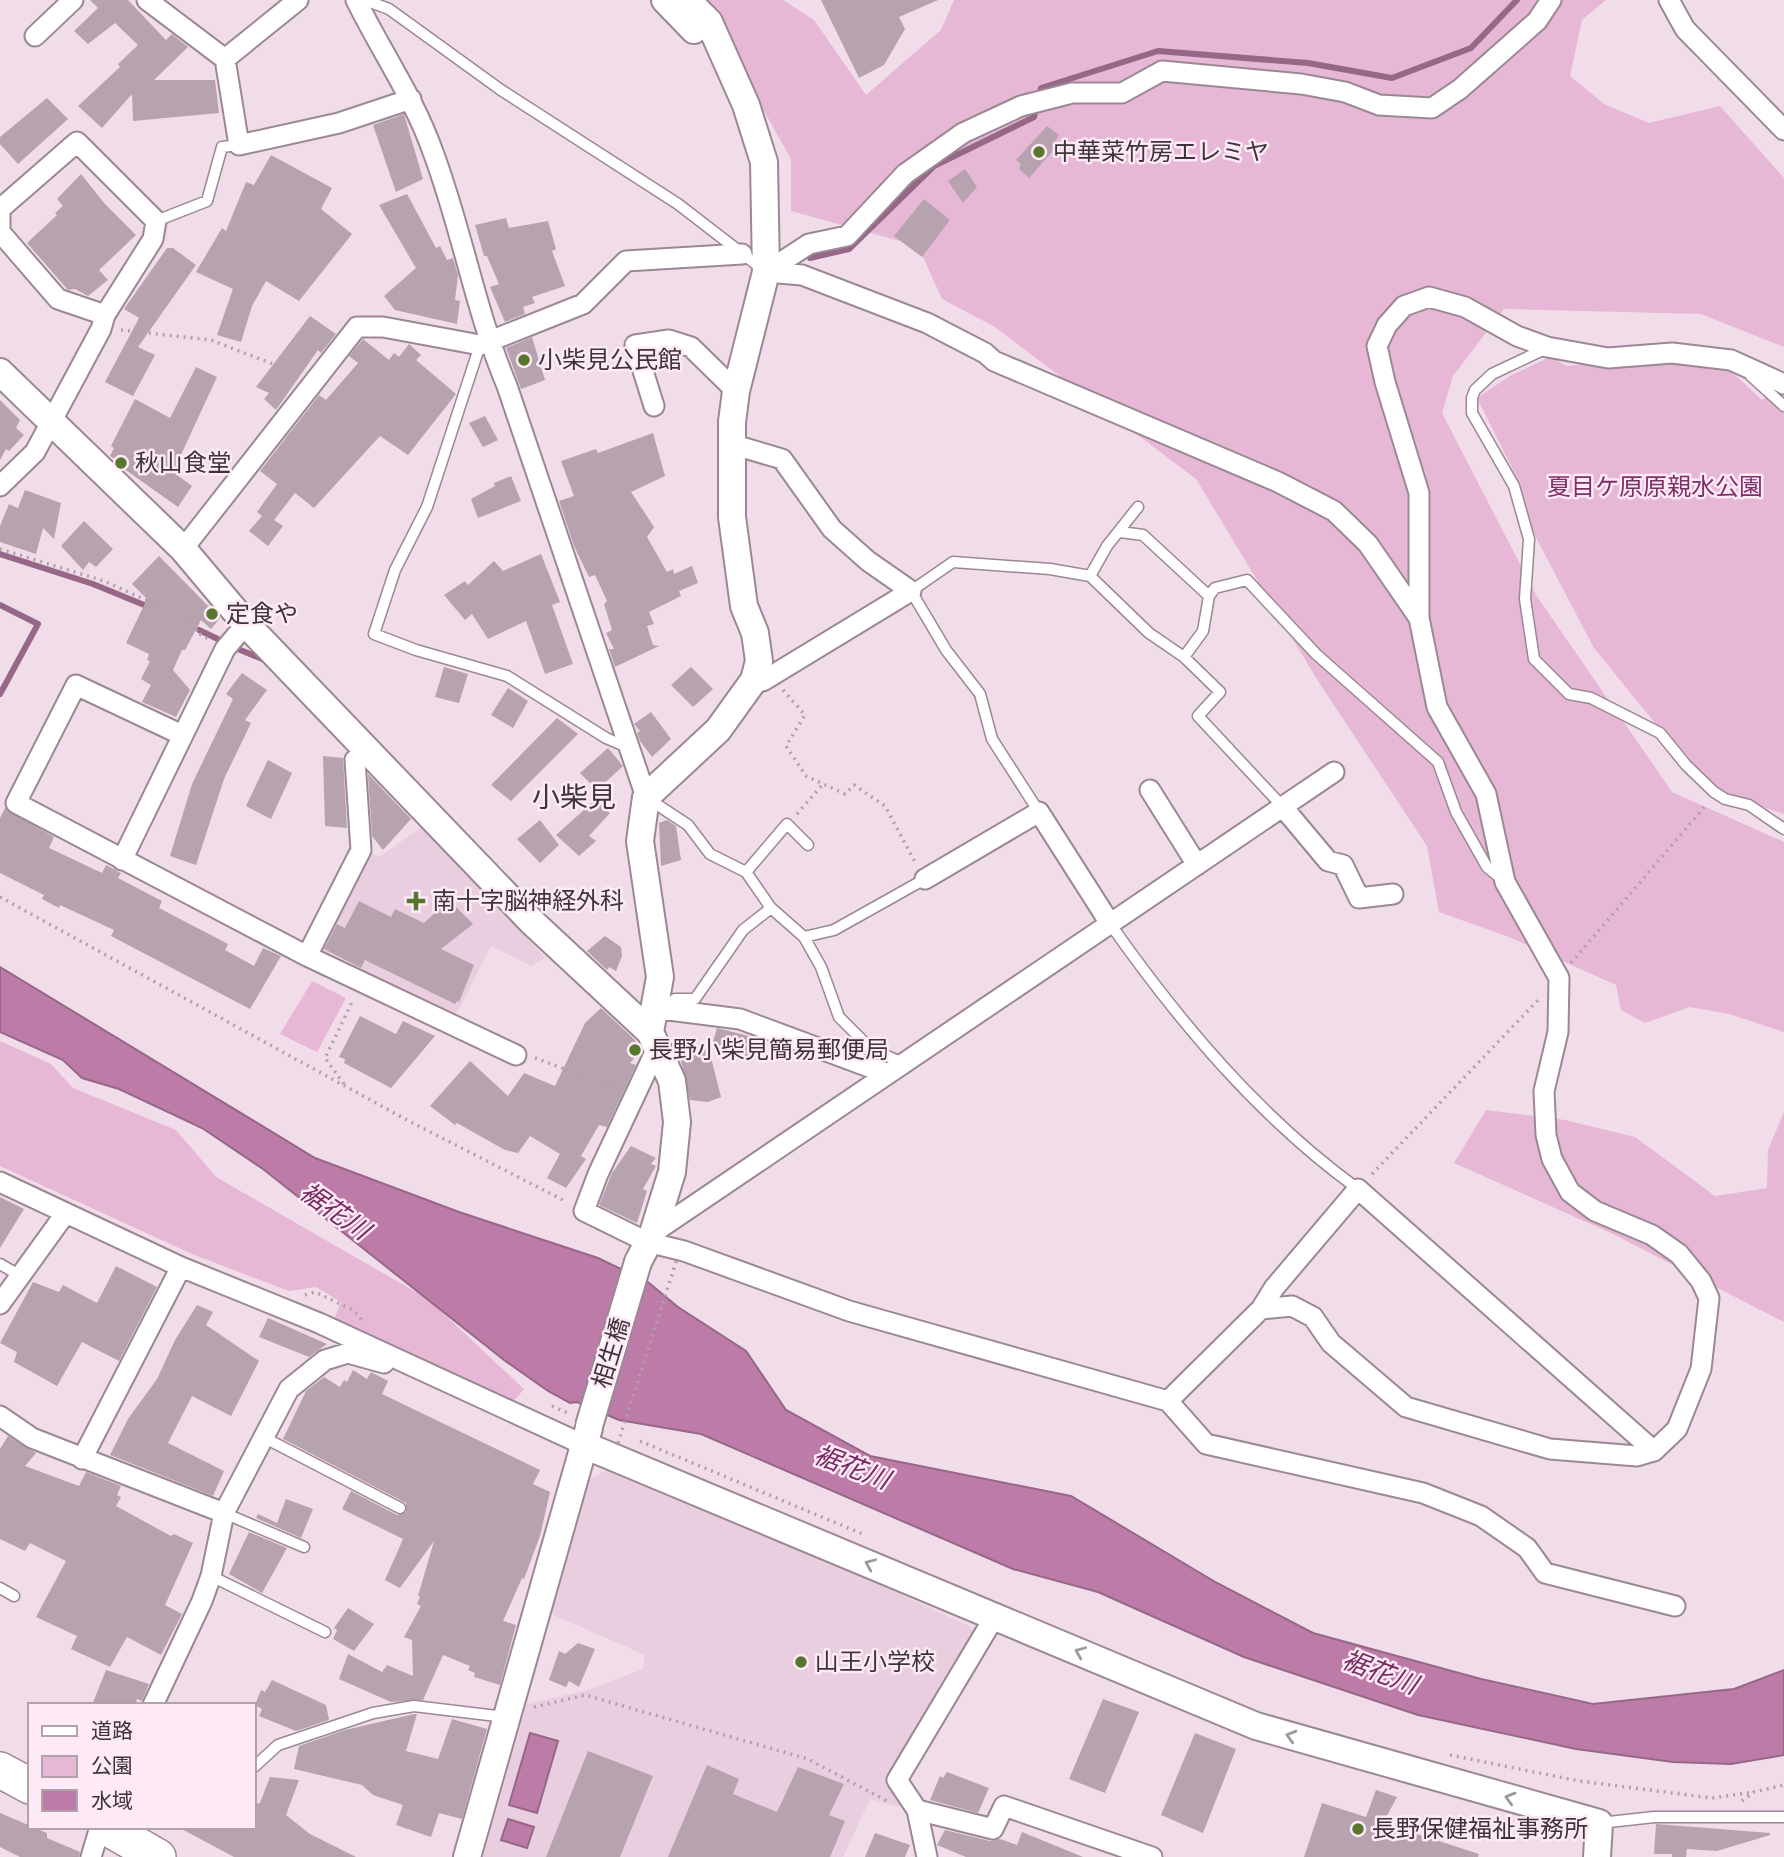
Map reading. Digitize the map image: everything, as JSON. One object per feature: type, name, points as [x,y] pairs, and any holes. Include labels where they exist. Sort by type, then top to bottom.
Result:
[{"type":"highway","points":[[0,1770],[28,1785]]},
{"type":"highway","points":[[110,1829],[159,1857]]},
{"type":"street","points":[[35,36],[73,0]]},
{"type":"street","points":[[147,0],[225,59],[239,145],[338,123],[411,99]]},
{"type":"street","points":[[225,59],[298,0]]},
{"type":"street","points":[[356,0],[382,52],[411,99],[434,153],[484,344],[507,386],[646,797],[640,841],[660,976],[655,1026],[636,1096],[598,1174],[584,1211],[646,1246],[684,1251],[849,1311],[1168,1401],[1206,1444],[1423,1493],[1481,1516],[1527,1548],[1545,1573],[1675,1606]]},
{"type":"street","points":[[665,0],[726,65]]},
{"type":"street","points":[[687,0],[709,22],[746,105],[764,162],[766,272],[736,391],[731,444],[732,517],[744,606],[756,642],[763,678]]},
{"type":"street","points":[[766,272],[809,244],[846,236],[905,174],[962,133],[1021,106],[1072,93],[1122,93],[1162,71],[1301,84],[1345,92],[1379,105],[1432,108],[1460,89],[1537,21],[1551,0]]},
{"type":"street","points":[[1669,0],[1685,29],[1739,81],[1784,130]]},
{"type":"street","points":[[0,486],[35,452],[104,319],[153,239],[156,221],[77,142],[0,209],[0,232],[58,299],[104,319]]},
{"type":"street","points":[[183,549],[356,327],[383,327],[484,344],[583,304],[626,261],[742,254]]},
{"type":"street","points":[[766,272],[802,275],[927,323],[985,353],[994,361],[1278,482],[1323,505],[1334,511],[1368,544],[1419,618]]},
{"type":"street","points":[[1261,1309],[1293,1306],[1313,1317],[1331,1343],[1406,1407],[1550,1449],[1637,1456],[1654,1451],[1676,1429],[1701,1369],[1709,1298],[1701,1281],[1679,1254],[1652,1235],[1595,1211],[1570,1192],[1559,1177],[1546,1135],[1544,1091],[1558,1032],[1559,978],[1505,882],[1486,794],[1437,707],[1419,618],[1419,494],[1385,382],[1377,346],[1387,326],[1404,306],[1429,297],[1465,307],[1517,336],[1548,347],[1608,358],[1672,353],[1731,360],[1784,384]]},
{"type":"street","points":[[654,406],[635,345],[668,340],[691,347],[736,391]]},
{"type":"street","points":[[0,372],[183,549],[246,624],[532,922],[655,1026],[740,1020],[896,1068]]},
{"type":"street","points":[[646,797],[718,730],[763,678],[911,591],[868,561],[832,529],[782,459],[731,444]]},
{"type":"street","points":[[122,860],[225,649],[246,624]]},
{"type":"street","points":[[182,735],[76,685],[16,803],[307,956],[516,1055]]},
{"type":"street","points":[[307,956],[361,850],[355,760],[368,749]]},
{"type":"street","points":[[646,1246],[896,1068],[1334,772]]},
{"type":"street","points":[[1150,790],[1197,865]]},
{"type":"street","points":[[1282,806],[1328,861],[1343,866],[1359,898],[1393,894]]},
{"type":"street","points":[[925,879],[1039,812],[1111,925]]},
{"type":"street","name":"相生橋","points":[[467,1857],[514,1714],[586,1435],[672,1172],[677,1122],[672,1080],[655,1026]]},
{"type":"street","points":[[0,1182],[181,1267],[319,1323],[446,1381],[586,1435],[995,1616],[1256,1726],[1599,1823],[1598,1857]]},
{"type":"street","points":[[1168,1401],[1261,1309],[1274,1288],[1358,1189],[1654,1451]]},
{"type":"street","points":[[0,1304],[65,1214]]},
{"type":"street","points":[[82,1459],[181,1267]]},
{"type":"street","points":[[154,1703],[177,1658],[211,1576],[224,1513],[289,1389],[325,1360],[348,1353],[446,1381]]},
{"type":"street","points":[[0,1416],[32,1438],[224,1513]]},
{"type":"street","points":[[927,1857],[917,1810],[897,1780],[995,1616]]},
{"type":"street","points":[[917,1810],[993,1829],[1004,1806],[1152,1857]]},
{"type":"street","points":[[91,1857],[99,1829]]},
{"type":"lane","points":[[365,0],[389,9],[501,90],[678,204],[766,272]]},
{"type":"lane","points":[[156,221],[207,201],[222,146],[239,145]]},
{"type":"lane","points":[[484,344],[427,507],[395,570],[374,634],[416,650],[507,676],[606,738],[631,749]]},
{"type":"lane","points":[[1548,347],[1492,374],[1475,390],[1472,398],[1472,413],[1514,486],[1529,540],[1525,599],[1534,659],[1569,694],[1591,698],[1660,733],[1714,792],[1725,799],[1749,805],[1784,829]]},
{"type":"lane","points":[[1731,360],[1784,406]]},
{"type":"lane","points":[[1090,576],[1107,546],[1138,507]]},
{"type":"lane","points":[[1120,532],[1143,535],[1209,596]]},
{"type":"lane","points":[[1039,812],[992,739],[980,694],[946,650],[911,591],[953,562],[1050,569],[1090,576],[1149,633],[1184,657],[1220,692],[1198,716],[1282,806]]},
{"type":"lane","points":[[1184,657],[1203,631],[1209,596],[1215,588],[1247,580],[1316,654],[1438,762],[1457,812],[1487,867],[1505,882]]},
{"type":"lane","points":[[646,797],[688,825],[710,854],[746,872],[771,908],[804,937],[821,967],[839,1017],[896,1068]]},
{"type":"lane","points":[[746,872],[787,824],[808,845]]},
{"type":"lane","points":[[804,937],[834,930],[925,879]]},
{"type":"lane","points":[[655,1026],[675,999],[695,999],[743,930],[771,908]]},
{"type":"lane","points":[[1111,925],[1165,1002],[1226,1069],[1310,1155],[1358,1189]]},
{"type":"lane","points":[[0,1264],[19,1275]]},
{"type":"lane","points":[[262,1437],[401,1508]]},
{"type":"lane","points":[[224,1513],[304,1547]]},
{"type":"lane","points":[[211,1576],[325,1632]]},
{"type":"lane","points":[[0,1588],[14,1596]]},
{"type":"lane","points":[[256,1765],[278,1745],[373,1713],[414,1706],[514,1714]]},
{"type":"lane","points":[[1599,1823],[1654,1817],[1784,1817]]},
{"type":"path","points":[[104,319],[143,335],[211,341],[314,382]]},
{"type":"path","points":[[0,549],[104,581],[197,623],[196,632],[225,649]]},
{"type":"path","points":[[763,678],[805,715],[786,746],[806,776],[845,794],[854,785],[886,806],[925,879]]},
{"type":"path","points":[[787,824],[823,784]]},
{"type":"path","points":[[1358,1189],[1559,978],[1709,802]]},
{"type":"path","points":[[0,897],[345,1086],[584,1211]]},
{"type":"path","points":[[345,1086],[325,1058],[361,983]]},
{"type":"path","points":[[516,1055],[544,1061],[636,1096]]},
{"type":"path","points":[[618,1443],[677,1259]]},
{"type":"path","points":[[514,1714],[585,1695],[808,1759],[900,1807],[917,1810]]},
{"type":"path","points":[[1447,1754],[1579,1781],[1712,1798],[1754,1792],[1784,1784]]},
{"type":"path","points":[[1720,1817],[1754,1792]]},
{"type":"shaded area","name":"南十字脳神経外科","points":[[426,824],[545,958],[531,966],[491,946],[453,1021],[312,949],[364,849],[379,857]]},
{"type":"shaded area","name":"山王小学校","points":[[609,1469],[771,1534],[971,1627],[973,1634],[890,1778],[904,1802],[900,1807],[870,1799],[843,1857],[483,1857],[527,1704],[588,1690],[643,1669],[645,1655],[551,1614],[588,1480]]},
{"type":"green space","points":[[702,0],[783,0],[814,20],[866,95],[941,30],[954,0],[1606,0],[1582,20],[1570,76],[1604,104],[1649,123],[1720,106],[1784,178],[1784,347],[1701,314],[1504,309],[1453,376],[1442,413],[1536,595],[1672,792],[1784,842],[1784,1032],[1729,1014],[1690,1007],[1645,1023],[1621,1010],[1616,985],[1509,937],[1439,912],[1427,846],[1318,681],[1196,479],[995,327],[942,299],[918,246],[791,211],[791,159]]},
{"type":"green space","name":"夏目ケ原原親水公園","points":[[1665,355],[1723,364],[1762,400],[1778,389],[1784,393],[1784,814],[1718,792],[1698,776],[1594,648],[1531,528],[1517,478],[1477,398],[1510,376],[1550,357],[1567,366]]},
{"type":"green space","points":[[312,981],[346,998],[317,1052],[280,1034]]},
{"type":"green space","points":[[0,1041],[51,1064],[73,1088],[176,1130],[216,1177],[428,1299],[524,1389],[511,1404],[333,1322],[341,1302],[316,1287],[289,1291],[192,1254],[0,1166]]},
{"type":"green space","points":[[1486,1110],[1565,1120],[1635,1137],[1715,1196],[1767,1188],[1768,1150],[1784,1112],[1784,1322],[1611,1233],[1454,1163]]},
{"type":"water","name":"裾花川","points":[[0,967],[315,1158],[459,1212],[598,1258],[648,1282],[678,1307],[746,1351],[786,1410],[870,1456],[1071,1496],[1217,1583],[1313,1633],[1481,1679],[1593,1704],[1734,1689],[1784,1670],[1784,1755],[1731,1764],[1673,1762],[1576,1749],[1418,1715],[1244,1657],[1098,1592],[1013,1569],[701,1434],[619,1420],[577,1402],[570,1403],[504,1360],[263,1169],[202,1128],[119,1089],[82,1078],[63,1060],[0,1032]]},
{"type":"water","points":[[530,1733],[558,1741],[537,1813],[509,1805]]},
{"type":"water","points":[[508,1819],[534,1827],[527,1848],[501,1840]]},
{"type":"building","points":[[90,0],[128,0],[166,40],[172,34],[188,47],[154,80],[215,80],[219,113],[133,121],[132,94],[102,128],[78,106],[120,67],[118,64],[138,45],[115,23],[88,44],[74,31],[98,8]]},
{"type":"building","points":[[821,0],[938,0],[899,17],[905,29],[884,65],[859,78]]},
{"type":"building","points":[[47,98],[68,119],[18,164],[0,144],[0,137]]},
{"type":"building","points":[[404,114],[423,179],[396,192],[373,125]]},
{"type":"building","points":[[1047,126],[1059,135],[1055,142],[1057,146],[1029,178],[1019,169],[1021,164],[1016,160]]},
{"type":"building","points":[[271,155],[332,188],[321,209],[352,234],[299,301],[266,281],[252,306],[241,342],[217,335],[233,289],[196,272],[222,228],[226,231],[246,182],[254,185]]},
{"type":"building","points":[[965,169],[977,187],[963,203],[948,181]]},
{"type":"building","points":[[81,174],[105,204],[136,235],[99,270],[108,280],[88,296],[75,289],[68,290],[27,243],[57,215],[55,213],[63,206],[57,199]]},
{"type":"building","points":[[407,194],[436,248],[440,246],[447,260],[453,258],[458,275],[455,300],[460,301],[457,324],[395,310],[384,296],[416,268],[379,205]]},
{"type":"building","points":[[924,199],[950,220],[922,257],[894,236]]},
{"type":"building","points":[[506,218],[509,228],[548,221],[556,249],[552,251],[565,286],[532,297],[535,303],[523,307],[525,314],[505,322],[490,287],[499,284],[487,256],[484,256],[475,225]]},
{"type":"building","points":[[167,248],[173,248],[196,265],[138,347],[155,355],[133,396],[105,382],[139,318],[124,309]]},
{"type":"building","points":[[310,316],[336,334],[321,353],[318,350],[276,410],[264,399],[269,393],[256,387]]},
{"type":"building","points":[[532,337],[545,380],[521,389],[506,348]]},
{"type":"building","points":[[363,339],[389,360],[394,353],[399,357],[409,344],[421,355],[416,360],[456,394],[408,455],[380,436],[314,508],[295,493],[274,520],[283,526],[268,546],[249,531],[262,516],[257,512],[277,484],[260,471],[319,395],[326,400],[358,363],[349,356]]},
{"type":"building","points":[[196,367],[217,377],[173,472],[192,486],[178,507],[120,466],[118,461],[110,456],[114,448],[111,446],[135,399],[170,418]]},
{"type":"building","points":[[0,400],[20,420],[16,428],[24,435],[9,451],[6,449],[0,460]]},
{"type":"building","points":[[485,416],[498,440],[483,447],[469,423]]},
{"type":"building","points":[[653,433],[665,476],[631,492],[654,527],[647,537],[667,572],[673,569],[674,574],[692,566],[698,583],[679,591],[681,596],[649,612],[654,624],[647,626],[653,645],[659,646],[615,667],[609,649],[614,649],[606,633],[612,630],[604,604],[607,601],[595,575],[589,577],[574,546],[559,501],[574,496],[561,461],[596,449],[598,453]]},
{"type":"building","points":[[511,476],[521,501],[478,518],[471,499],[495,486],[494,483]]},
{"type":"building","points":[[25,490],[61,503],[54,539],[43,528],[36,554],[0,542],[0,526],[9,504],[18,508]]},
{"type":"building","points":[[84,521],[113,549],[96,567],[89,562],[83,570],[61,546]]},
{"type":"building","points":[[541,554],[560,602],[552,605],[573,664],[545,674],[526,621],[488,639],[472,614],[465,620],[444,595],[465,581],[468,585],[494,561],[503,571]]},
{"type":"building","points":[[159,556],[220,618],[211,629],[201,620],[173,670],[190,690],[176,717],[142,702],[151,685],[141,679],[150,661],[147,660],[149,654],[126,643],[147,599],[132,584]]},
{"type":"building","points":[[444,667],[468,674],[459,703],[435,697]]},
{"type":"building","points":[[691,667],[713,689],[693,707],[671,685]]},
{"type":"building","points":[[242,673],[267,690],[245,720],[251,723],[224,779],[196,865],[170,856],[192,784],[233,699],[226,694]]},
{"type":"building","points":[[508,688],[528,701],[513,728],[491,715]]},
{"type":"building","points":[[651,712],[671,739],[652,757],[640,741],[637,733],[640,731],[634,724]]},
{"type":"building","points":[[557,718],[578,734],[511,801],[491,785]]},
{"type":"building","points":[[608,748],[623,766],[597,790],[580,773]]},
{"type":"building","points":[[323,756],[343,758],[347,828],[325,826]]},
{"type":"building","points":[[268,760],[292,773],[271,819],[246,806]]},
{"type":"building","points":[[368,774],[411,819],[383,850],[372,836]]},
{"type":"building","points":[[595,800],[610,813],[589,836],[596,841],[579,856],[556,835]]},
{"type":"building","points":[[5,808],[54,837],[49,848],[102,873],[106,865],[121,873],[118,878],[162,901],[159,908],[228,944],[225,950],[254,966],[263,948],[281,956],[250,1009],[111,936],[114,930],[60,905],[59,908],[42,899],[44,895],[0,873],[0,818]]},
{"type":"building","points":[[540,820],[559,845],[540,863],[517,839]]},
{"type":"building","points":[[667,820],[676,826],[681,860],[661,866],[659,823]]},
{"type":"building","points":[[449,900],[473,924],[441,949],[474,965],[459,1002],[455,1004],[365,960],[361,968],[324,949],[337,924],[345,928],[359,901],[391,917],[395,909],[424,923]]},
{"type":"building","points":[[605,936],[621,947],[622,956],[616,971],[609,967],[607,970],[587,951]]},
{"type":"building","points":[[601,1008],[635,1040],[641,1050],[630,1063],[636,1065],[607,1127],[599,1125],[581,1156],[586,1159],[566,1188],[547,1178],[560,1154],[530,1136],[518,1153],[505,1150],[457,1123],[455,1125],[430,1106],[470,1061],[508,1096],[524,1073],[555,1086],[585,1023]]},
{"type":"building","points":[[360,1016],[396,1034],[403,1021],[435,1036],[391,1088],[344,1063],[345,1059],[339,1057]]},
{"type":"building","points":[[717,1028],[757,1038],[750,1059],[712,1045]]},
{"type":"building","points":[[676,1039],[709,1050],[721,1097],[708,1102],[690,1100]]},
{"type":"building","points":[[631,1146],[656,1158],[651,1164],[656,1166],[643,1189],[647,1191],[637,1223],[599,1205],[612,1173]]},
{"type":"building","points":[[0,1197],[24,1209],[0,1248]]},
{"type":"building","points":[[116,1266],[157,1287],[119,1361],[82,1342],[57,1386],[14,1362],[17,1352],[0,1343],[33,1282],[59,1292],[63,1285],[97,1303]]},
{"type":"building","points":[[197,1305],[213,1312],[206,1325],[259,1361],[231,1416],[192,1396],[168,1443],[224,1471],[213,1496],[110,1455],[128,1419],[157,1379],[175,1340]]},
{"type":"building","points":[[268,1318],[327,1344],[309,1357],[259,1337]]},
{"type":"building","points":[[353,1370],[367,1379],[371,1372],[388,1381],[382,1394],[540,1470],[533,1484],[550,1492],[540,1536],[524,1579],[522,1578],[503,1621],[516,1625],[500,1685],[474,1677],[475,1673],[468,1670],[470,1666],[443,1655],[423,1700],[391,1702],[339,1679],[348,1654],[382,1672],[387,1665],[413,1676],[412,1640],[404,1637],[421,1606],[417,1604],[420,1597],[418,1596],[434,1541],[400,1588],[385,1580],[403,1539],[342,1509],[351,1491],[397,1515],[406,1512],[406,1503],[283,1439],[306,1391],[324,1377],[340,1387],[344,1380],[347,1382]]},
{"type":"building","points":[[8,1436],[36,1453],[25,1466],[79,1486],[86,1472],[121,1486],[117,1495],[121,1497],[116,1506],[171,1536],[174,1534],[193,1543],[165,1605],[182,1614],[161,1655],[127,1637],[110,1667],[71,1649],[77,1636],[36,1617],[66,1561],[30,1543],[25,1551],[0,1539],[0,1449]]},
{"type":"building","points":[[286,1499],[313,1509],[301,1538],[256,1518],[258,1514],[277,1523]]},
{"type":"building","points":[[249,1532],[287,1548],[262,1593],[229,1574]]},
{"type":"building","points":[[348,1608],[374,1624],[354,1651],[333,1639],[337,1630],[334,1628]]},
{"type":"building","points":[[578,1643],[595,1649],[579,1687],[569,1681],[566,1687],[549,1680],[559,1651],[565,1654]]},
{"type":"building","points":[[106,1670],[149,1684],[142,1701],[137,1699],[136,1703],[93,1703]]},
{"type":"building","points":[[272,1680],[326,1705],[329,1720],[296,1731],[259,1716],[262,1709],[256,1703],[261,1690],[265,1692]]},
{"type":"building","points":[[1103,1699],[1139,1712],[1105,1793],[1069,1779]]},
{"type":"building","points":[[417,1714],[406,1751],[438,1759],[452,1719],[487,1729],[462,1819],[439,1813],[431,1837],[396,1825],[403,1805],[373,1795],[362,1785],[294,1769],[299,1746],[345,1730]]},
{"type":"building","points":[[1195,1733],[1236,1749],[1203,1833],[1161,1815]]},
{"type":"building","points":[[588,1751],[653,1776],[620,1857],[546,1857]]},
{"type":"building","points":[[707,1765],[739,1779],[733,1794],[777,1812],[798,1767],[844,1784],[829,1815],[845,1821],[830,1857],[668,1857]]},
{"type":"building","points":[[947,1772],[989,1788],[978,1813],[930,1800],[940,1776],[943,1778]]},
{"type":"building","points":[[270,1777],[299,1780],[286,1815],[310,1834],[356,1857],[234,1857],[182,1829],[256,1829],[256,1804],[260,1803]]},
{"type":"building","name":"長野保健福祉事務所","points":[[1376,1790],[1397,1797],[1383,1823],[1479,1854],[1478,1857],[1304,1857],[1322,1803],[1366,1817]]},
{"type":"building","points":[[0,1813],[28,1825],[28,1829],[47,1833],[47,1838],[80,1852],[79,1857],[20,1857],[0,1847]]},
{"type":"building","points":[[1656,1824],[1770,1835],[1717,1851],[1687,1849],[1686,1857],[1672,1857],[1672,1854],[1654,1854]]},
{"type":"building","points":[[945,1830],[990,1841],[1000,1839],[1017,1845],[1022,1832],[1083,1857],[966,1857],[937,1845]]},
{"type":"building","points":[[875,1833],[910,1845],[905,1857],[865,1857]]},
{"type":"waterway","points":[[810,258],[849,249],[934,166],[1034,117],[1041,88],[1158,51],[1308,63],[1392,78],[1471,48],[1517,0]]},
{"type":"waterway","points":[[0,554],[93,584],[149,607]]},
{"type":"waterway","points":[[0,605],[38,624],[0,694]]},
{"type":"waterway","points":[[199,630],[222,641]]},
{"type":"waterway","points":[[238,649],[267,661]]},
{"type":"place","name":"中華菜竹房エレミヤ","points":[[1039,152]]},
{"type":"place","name":"小柴見公民館","points":[[524,360]]},
{"type":"place","name":"秋山食堂","points":[[121,463]]},
{"type":"place","name":"定食や","points":[[212,614]]},
{"type":"place","name":"南十字脳神経外科","points":[[416,901]]},
{"type":"place","name":"長野小柴見簡易郵便局","points":[[635,1050]]},
{"type":"place","name":"山王小学校","points":[[801,1662]]},
{"type":"place","name":"長野保健福祉事務所","points":[[1358,1829]]},
{"type":"district","name":"小柴見","points":[[574,797]]}]
